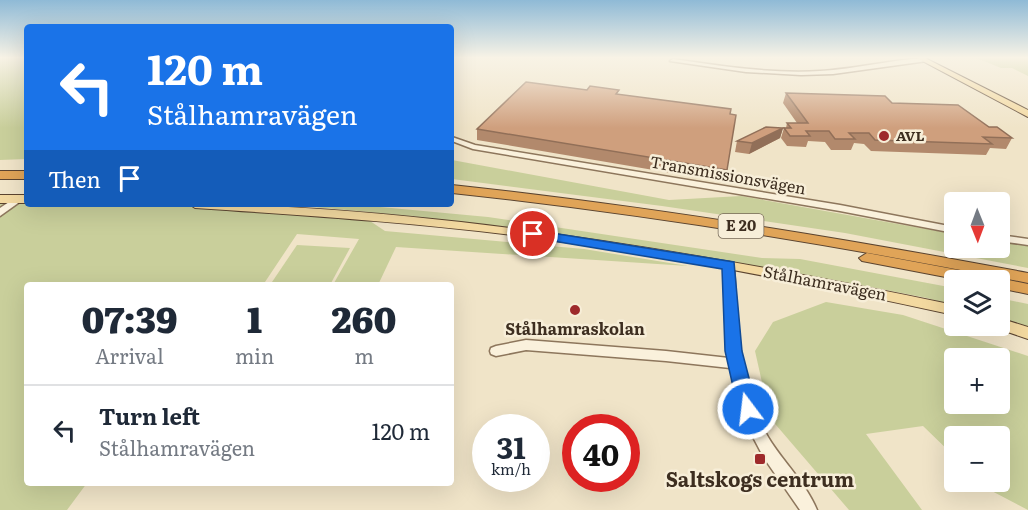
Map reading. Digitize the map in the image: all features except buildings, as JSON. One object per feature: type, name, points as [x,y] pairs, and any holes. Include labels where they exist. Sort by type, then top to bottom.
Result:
[{"type":"highway","points":[[0,167],[24,167]]},
{"type":"highway","points":[[0,175],[24,175]]},
{"type":"highway","name":"E 20","points":[[454,189],[619,208],[743,226],[1028,278]]},
{"type":"highway","name":"E 20","points":[[454,198],[606,216],[741,236],[944,273]]},
{"type":"highway","points":[[1010,285],[1028,289]]},
{"type":"main road","points":[[965,81],[1028,114]]},
{"type":"main road","points":[[0,199],[23,199]]},
{"type":"main road","name":"Stålhamravägen","points":[[239,207],[371,216],[556,237],[800,277],[944,308]]},
{"type":"main road","points":[[1010,327],[1028,333]]},
{"type":"street","name":"Transmissionsvägen","points":[[454,140],[497,151],[840,208],[944,228]]},
{"type":"street","points":[[0,213],[23,199]]},
{"type":"street","points":[[1010,240],[1028,242]]},
{"type":"street","points":[[729,265],[735,364],[748,409],[758,433],[809,510]]},
{"type":"street","points":[[496,351],[526,345],[735,364]]},
{"type":"green space","points":[[0,81],[24,81],[24,159],[0,160]]},
{"type":"green space","points":[[454,160],[669,200],[741,196],[944,232],[944,252],[845,233],[662,206],[454,179]]},
{"type":"green space","points":[[0,202],[24,203],[24,207],[191,207],[299,214],[370,221],[385,231],[584,249],[688,266],[396,247],[379,282],[335,282],[359,239],[297,234],[265,282],[24,282],[24,486],[85,486],[67,510],[0,510]]},
{"type":"green space","points":[[307,207],[380,207],[488,217],[762,258],[800,259],[944,286],[944,303],[927,298],[682,254],[436,219]]},
{"type":"green space","points":[[1010,243],[1028,246],[1028,268],[976,258],[1010,258]]},
{"type":"green space","points":[[297,245],[350,248],[332,282],[272,282]]},
{"type":"green space","points":[[1010,300],[1028,304],[1028,328],[1010,322]]},
{"type":"green space","points":[[826,302],[903,315],[944,328],[944,336],[967,336],[1004,348],[944,348],[944,414],[1010,414],[1010,350],[1028,356],[1028,510],[994,492],[1010,492],[1010,426],[944,426],[944,446],[923,426],[866,434],[922,510],[849,510],[770,418],[755,351],[773,322]]},
{"type":"place","name":"AVL","points":[[884,136]]},
{"type":"place","name":"Stålhamraskolan","points":[[575,310]]},
{"type":"place","name":"Saltskogs centrum","points":[[760,459]]},
{"type":"route","points":[[533,234],[729,265],[735,364],[748,409]]}]
